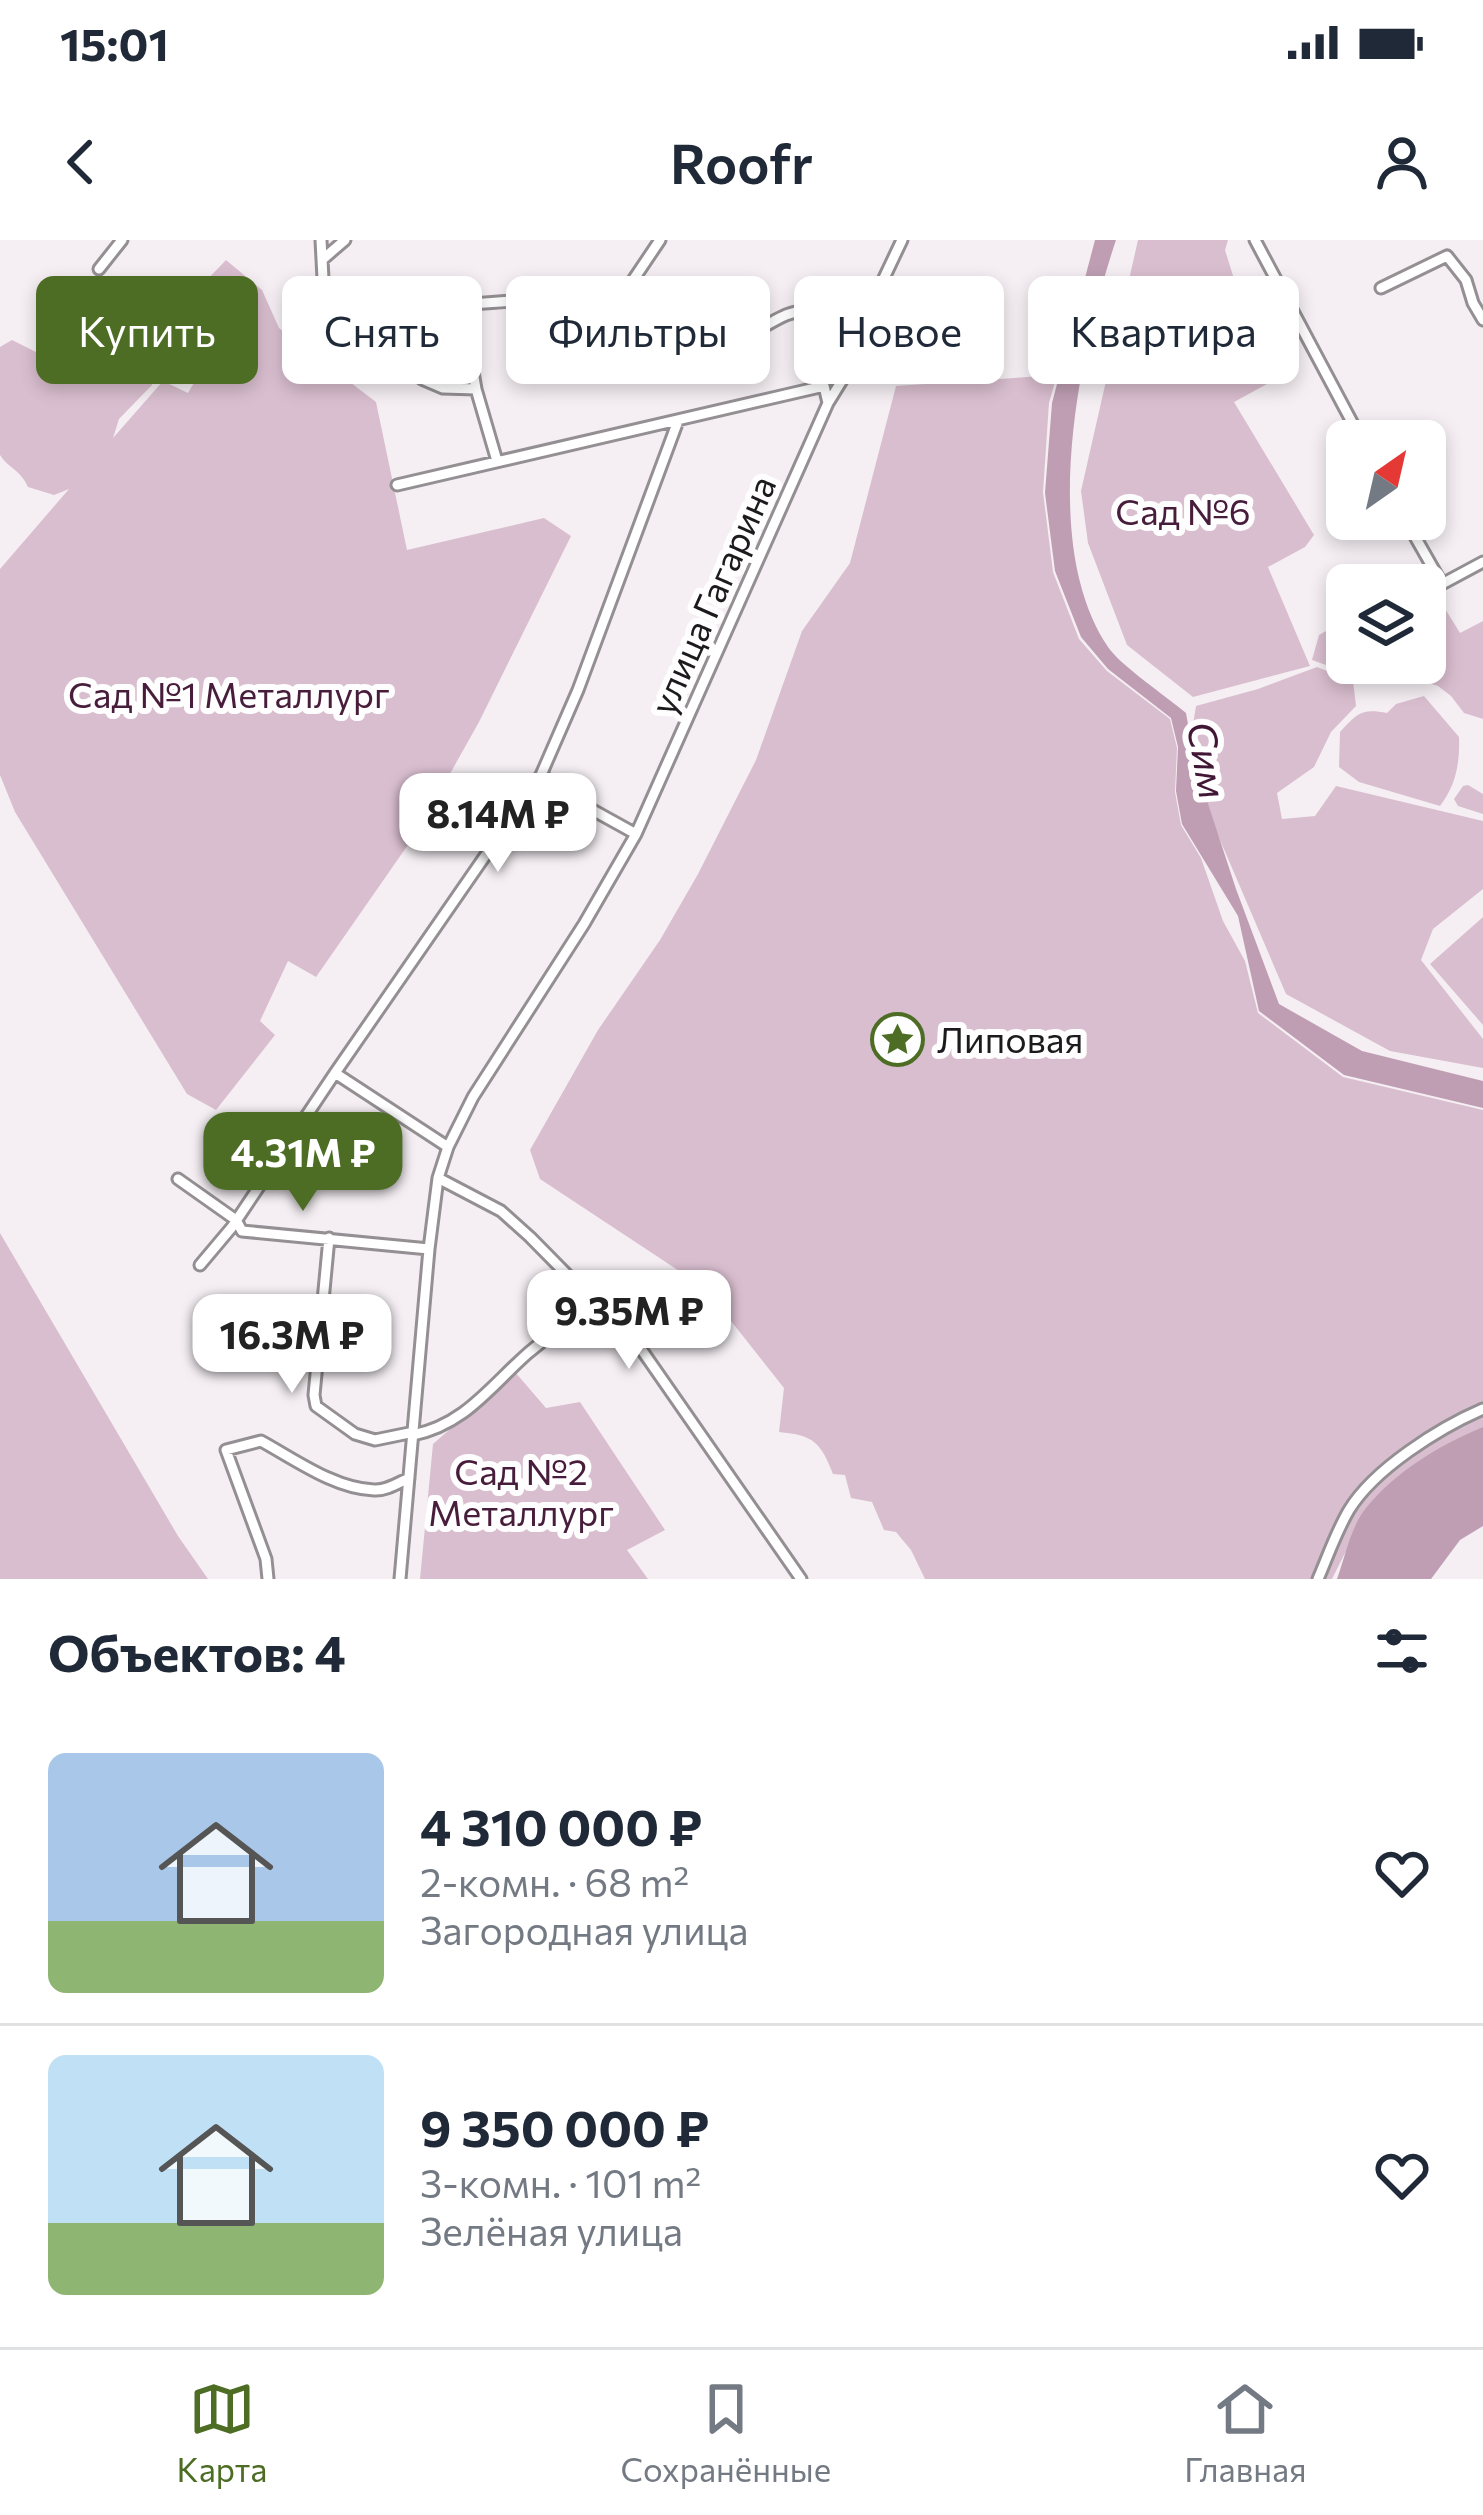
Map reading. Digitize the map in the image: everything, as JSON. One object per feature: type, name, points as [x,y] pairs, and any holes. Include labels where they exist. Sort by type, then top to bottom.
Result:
[{"type":"street","points":[[99,269],[122,240]]},
{"type":"street","points":[[321,240],[322,276]]},
{"type":"street","points":[[323,259],[345,240]]},
{"type":"street","points":[[636,276],[660,240]]},
{"type":"street","name":"улица Гагарина","points":[[885,276],[902,240]]},
{"type":"street","points":[[1255,240],[1351,420]]},
{"type":"street","points":[[1381,288],[1447,256],[1466,280],[1483,320]]},
{"type":"street","points":[[434,384],[476,389]]},
{"type":"street","points":[[475,384],[497,461]]},
{"type":"street","name":"улица Гагарина","points":[[400,1579],[429,1249],[438,1178],[448,1147],[472,1097],[636,834],[840,384]]},
{"type":"street","points":[[397,485],[824,386],[828,403]]},
{"type":"street","points":[[200,1264],[236,1220],[542,775],[678,421]]},
{"type":"street","points":[[1417,540],[1442,584],[1483,562]]},
{"type":"street","points":[[542,775],[636,834]]},
{"type":"street","points":[[334,1073],[448,1147]]},
{"type":"street","points":[[438,1178],[501,1211],[615,1317],[801,1579]]},
{"type":"street","points":[[178,1179],[236,1220],[242,1231],[429,1249]]},
{"type":"street","points":[[329,1238],[316,1406],[355,1434],[375,1440],[430,1432],[460,1417],[535,1347],[595,1303]]},
{"type":"street","points":[[1318,1579],[1347,1513],[1372,1482],[1438,1432],[1483,1409]]},
{"type":"street","points":[[268,1579],[266,1559],[226,1450],[261,1441],[329,1480],[374,1490],[409,1478]]},
{"type":"green space","name":"Сад №6","points":[[1138,240],[1228,240],[1225,250],[1233,276],[1130,276]]},
{"type":"green space","name":"Сад №1 Металлург","points":[[226,260],[245,276],[211,276]]},
{"type":"green space","name":"Сад №1 Металлург","points":[[258,287],[282,330],[282,384],[352,384],[376,402],[407,550],[544,518],[571,536],[479,722],[419,829],[316,977],[288,961],[260,1021],[275,1035],[216,1110],[187,1094],[15,812],[0,775],[0,569],[69,489],[54,495],[28,487],[0,455],[0,347],[12,340],[36,352],[36,384],[152,384],[119,419],[113,438],[160,384],[188,393],[193,384],[258,384]]},
{"type":"green space","points":[[1028,377],[1028,384],[1054,384],[1043,492],[1053,572],[1079,639],[1107,671],[1170,719],[1177,748],[1175,792],[1181,825],[1201,858],[1223,921],[1245,961],[1258,1013],[1343,1077],[1483,1110],[1483,1431],[1363,1517],[1332,1579],[925,1579],[911,1550],[896,1532],[884,1530],[872,1502],[851,1498],[845,1475],[833,1474],[815,1442],[779,1432],[784,1388],[705,1288],[540,1179],[530,1150],[598,1030],[660,940],[756,760],[802,631],[850,563],[896,386],[1004,384],[1004,379]]},
{"type":"green space","name":"Сад №6","points":[[1105,384],[1267,384],[1234,402],[1314,535],[1305,547],[1268,567],[1310,666],[1193,697],[1127,645],[1088,543],[1081,491]]},
{"type":"green space","points":[[1446,610],[1460,633],[1483,621],[1483,719],[1464,713],[1432,684],[1446,684]]},
{"type":"green space","points":[[1326,631],[1326,665],[1312,660],[1319,635]]},
{"type":"green space","points":[[1317,667],[1326,670],[1326,684],[1353,684],[1356,706],[1331,732],[1314,767],[1277,793],[1282,819],[1315,816],[1336,786],[1483,821],[1483,889],[1433,929],[1421,960],[1483,1039],[1483,1068],[1390,1051],[1286,994],[1208,812],[1192,731],[1196,706]]},
{"type":"green space","points":[[1424,696],[1459,737],[1456,773],[1440,806],[1359,782],[1339,767],[1340,732],[1355,717],[1371,711],[1387,713],[1396,704]]},
{"type":"green space","points":[[1468,785],[1483,794],[1483,814],[1458,806],[1454,799]]},
{"type":"green space","points":[[1483,917],[1483,1025],[1430,964]]},
{"type":"green space","points":[[0,1233],[178,1536],[208,1579],[0,1579]]},
{"type":"green space","name":"Сад №2 Металлург","points":[[515,1372],[546,1408],[580,1402],[665,1530],[627,1550],[648,1579],[420,1579],[433,1444]]},
{"type":"shaded area","points":[[1095,240],[1116,240],[1105,276],[1086,276]]},
{"type":"shaded area","points":[[1057,384],[1080,384],[1070,502],[1075,555],[1087,604],[1114,654],[1186,713],[1195,764],[1279,1004],[1362,1051],[1483,1081],[1483,1108],[1344,1075],[1259,1011],[1238,916],[1182,824],[1176,791],[1178,747],[1171,718],[1108,669],[1081,637],[1055,571],[1045,493]]},
{"type":"shaded area","points":[[1483,1427],[1483,1526],[1460,1540],[1431,1579],[1337,1579],[1356,1524],[1378,1495],[1420,1460]]},
{"type":"place","name":"Липовая","points":[[898,1040]]},
{"type":"water label","name":"Сим","points":[[1207,760]]}]
